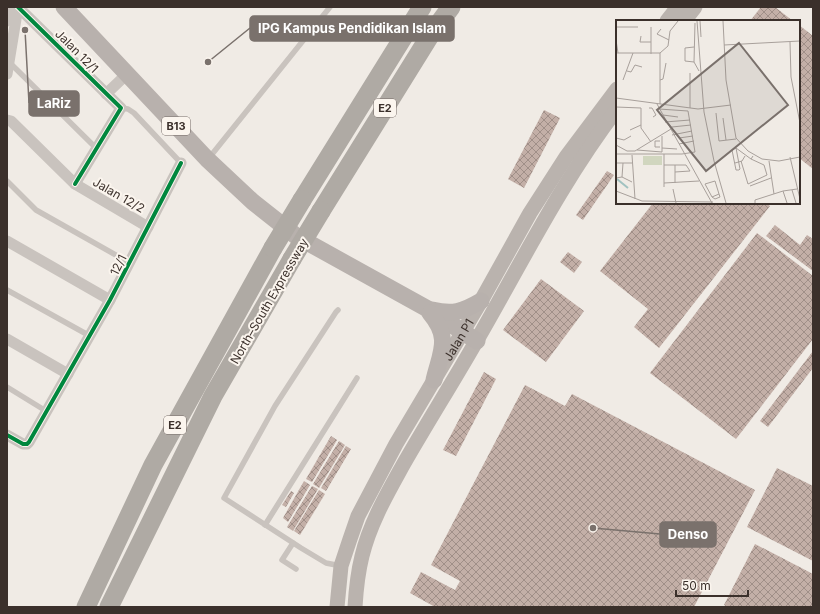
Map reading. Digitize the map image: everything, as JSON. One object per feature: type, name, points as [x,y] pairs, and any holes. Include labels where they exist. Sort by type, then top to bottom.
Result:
[{"type":"highway","name":"North–South Expressway","points":[[86,607],[153,465],[273,248],[422,7]]},
{"type":"highway","name":"North–South Expressway","points":[[109,607],[213,396],[321,211],[431,34],[451,7]]},
{"type":"main road","name":"B13","points":[[64,7],[208,159],[253,202],[296,236],[426,308],[477,341]]},
{"type":"main road","points":[[668,20],[678,7]]},
{"type":"main road","points":[[685,20],[695,7]]},
{"type":"main road","name":"Jalan P1","points":[[355,607],[362,556],[372,525],[386,495],[403,448],[434,380],[481,301],[530,213],[566,157],[616,89]]},
{"type":"main road","name":"Jalan P1","points":[[337,607],[341,566],[358,516],[477,341],[572,174],[616,110]]},
{"type":"main road","points":[[426,308],[444,313],[459,312],[481,301]]},
{"type":"main road","points":[[426,308],[440,328],[443,338],[434,380]]},
{"type":"street","points":[[7,21],[9,7]]},
{"type":"street","points":[[7,74],[18,7]]},
{"type":"street","name":"Jalan 12/1","points":[[18,7],[121,108]]},
{"type":"street","points":[[106,94],[127,74]]},
{"type":"street","points":[[76,184],[121,108]]},
{"type":"street","name":"Jalan 12/2","points":[[7,120],[11,121],[76,184],[148,227]]},
{"type":"street","name":"12/1","points":[[7,435],[23,444],[27,444],[110,300],[181,163]]},
{"type":"street","points":[[7,241],[110,300]]},
{"type":"street","points":[[7,339],[68,374]]},
{"type":"lane","points":[[208,159],[330,7]]},
{"type":"lane","points":[[9,62],[97,149]]},
{"type":"lane","points":[[121,108],[134,112],[181,163]]},
{"type":"lane","points":[[7,181],[36,210],[130,263]]},
{"type":"lane","points":[[530,213],[544,222]]},
{"type":"lane","points":[[7,290],[90,336]]},
{"type":"lane","points":[[338,310],[275,406],[224,498],[326,563],[341,566]]},
{"type":"lane","points":[[265,525],[357,378]]},
{"type":"lane","points":[[7,387],[46,411]]},
{"type":"lane","points":[[293,543],[282,560],[296,569]]},
{"type":"building","points":[[761,7],[775,7],[792,20],[751,20]]},
{"type":"building","points":[[800,26],[813,36],[813,169],[800,159]]},
{"type":"building","points":[[544,110],[560,118],[524,188],[508,179]]},
{"type":"building","points":[[607,171],[614,175],[583,220],[576,215]]},
{"type":"building","points":[[652,204],[767,204],[770,206],[659,348],[634,327],[648,309],[600,271]]},
{"type":"building","points":[[775,225],[800,245],[807,235],[813,239],[813,271],[766,236]]},
{"type":"building","points":[[757,233],[813,276],[813,339],[736,439],[650,373]]},
{"type":"building","points":[[568,252],[582,262],[574,273],[560,262]]},
{"type":"building","points":[[541,279],[584,311],[546,362],[503,330]]},
{"type":"building","points":[[813,351],[813,368],[768,427],[760,421]]},
{"type":"building","points":[[484,372],[496,379],[456,456],[443,450]]},
{"type":"building","points":[[525,385],[565,406],[572,394],[755,490],[694,607],[435,607],[410,593],[421,572],[455,590],[460,581],[431,565]]},
{"type":"building","points":[[331,436],[337,440],[312,482],[306,479]]},
{"type":"building","points":[[339,441],[345,445],[319,488],[313,484]]},
{"type":"building","points":[[346,446],[351,449],[326,491],[321,488]]},
{"type":"building","points":[[777,468],[813,486],[813,561],[747,527]]},
{"type":"building","points":[[304,481],[310,485],[288,522],[283,518]]},
{"type":"building","points":[[312,486],[318,489],[293,531],[287,527]]},
{"type":"building","points":[[319,490],[325,494],[300,535],[294,531]]},
{"type":"building","points":[[291,491],[294,493],[286,507],[282,505]]},
{"type":"building","points":[[755,544],[813,574],[813,607],[727,607],[724,605]]},
{"type":"cycle path","points":[[18,7],[121,108],[75,184]]},
{"type":"cycle path","points":[[7,435],[23,444],[27,444],[29,442],[110,300],[181,163]]},
{"type":"place","name":"LaRiz","points":[[25,30]]},
{"type":"place","name":"IPG Kampus Pendidikan Islam","points":[[208,62]]},
{"type":"place","name":"Denso","points":[[593,528]]}]
